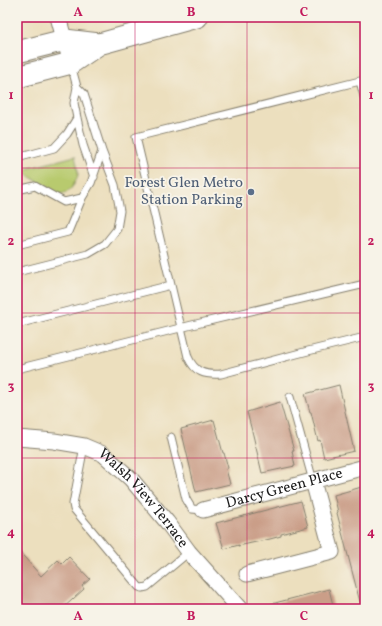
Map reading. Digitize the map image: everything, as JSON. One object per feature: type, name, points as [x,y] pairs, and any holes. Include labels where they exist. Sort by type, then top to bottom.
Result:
[{"type":"main road","points":[[17,77],[71,63],[99,44],[197,17]]},
{"type":"main road","points":[[17,52],[65,40],[99,44]]},
{"type":"street","points":[[58,17],[71,63]]},
{"type":"street","name":"Walsh View Terrace","points":[[17,438],[54,441],[84,446],[103,454],[131,479],[167,522],[189,552],[240,609]]},
{"type":"street","name":"Darcy Green Place","points":[[203,510],[365,468]]},
{"type":"street","points":[[247,574],[332,552],[313,481]]},
{"type":"lane","points":[[71,63],[77,87],[74,103],[76,118],[94,177]]},
{"type":"lane","points":[[365,100],[360,81],[136,137],[188,357],[197,370],[209,374],[221,374],[365,337]]},
{"type":"lane","points":[[17,272],[88,254],[105,244],[117,229],[120,211],[115,185],[102,151],[84,94],[77,87]]},
{"type":"lane","points":[[17,158],[54,148],[67,134],[76,118]]},
{"type":"lane","points":[[17,245],[68,232],[82,198],[92,182],[102,151]]},
{"type":"lane","points":[[17,190],[35,186],[64,202],[82,198]]},
{"type":"lane","points":[[17,368],[181,327],[365,284]]},
{"type":"lane","points":[[17,324],[171,285]]},
{"type":"lane","points":[[290,397],[313,481]]},
{"type":"lane","points":[[171,437],[186,499],[192,509],[203,510]]},
{"type":"lane","points":[[84,446],[73,504],[74,509],[139,587],[147,588],[189,552]]},
{"type":"green space","points":[[75,156],[78,175],[73,186],[65,193],[57,194],[26,174],[17,176],[17,170],[19,169],[22,170]]},
{"type":"building","points":[[339,385],[354,451],[324,458],[320,440],[318,441],[305,394]]},
{"type":"building","points":[[280,402],[294,451],[292,451],[295,466],[262,473],[247,412]]},
{"type":"building","points":[[214,420],[228,468],[226,469],[230,484],[196,492],[181,429]]},
{"type":"building","points":[[365,486],[365,602],[360,602],[337,513],[334,495]]},
{"type":"building","points":[[301,501],[308,527],[281,534],[281,536],[270,539],[224,549],[216,523]]},
{"type":"building","points":[[17,549],[41,576],[58,560],[62,564],[69,557],[90,579],[82,586],[84,589],[62,609],[17,609]]},
{"type":"building","points":[[329,589],[334,609],[271,609],[271,604]]},
{"type":"place","name":"Forest Glen Metro Station Parking","points":[[251,192]]}]
